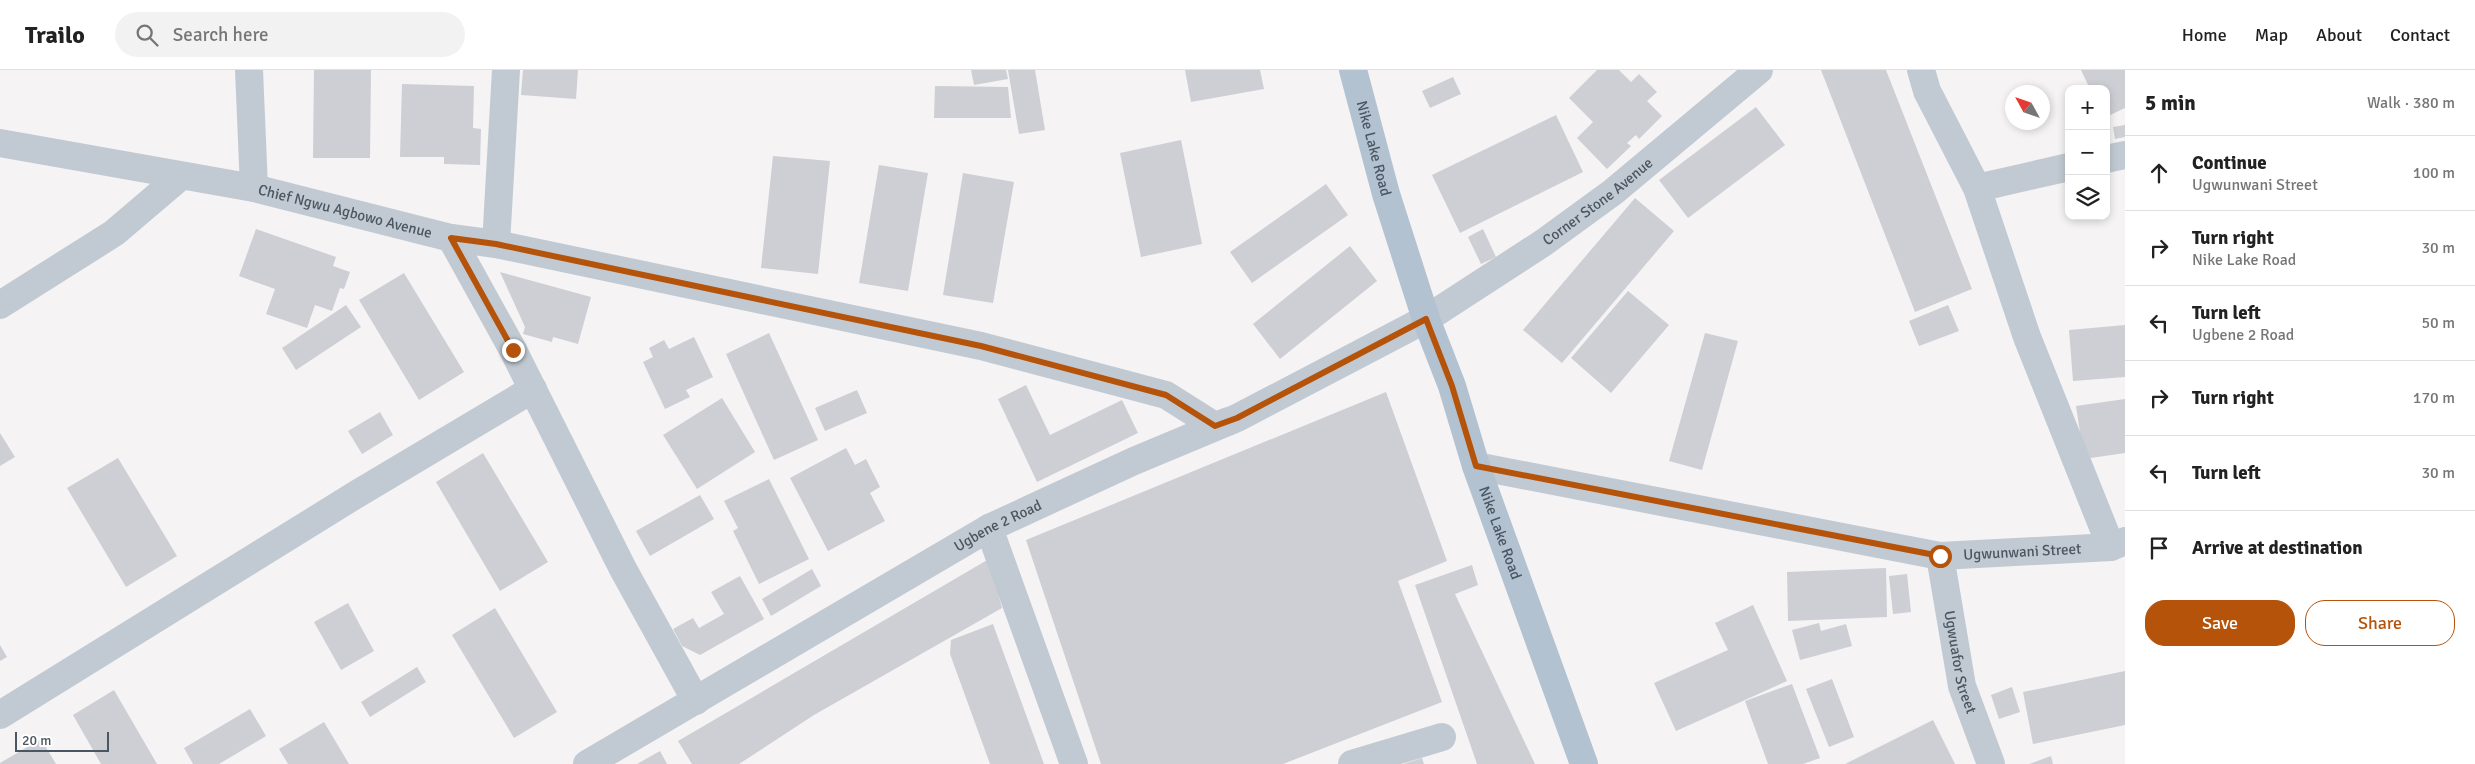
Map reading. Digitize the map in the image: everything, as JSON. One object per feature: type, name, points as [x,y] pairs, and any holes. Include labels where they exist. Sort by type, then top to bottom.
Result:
[{"type":"main road","name":"Nike Lake Road","points":[[1353,70],[1386,194],[1426,319],[1452,386],[1476,466],[1584,764]]},
{"type":"street","points":[[250,70],[254,188]]},
{"type":"street","points":[[496,244],[506,70]]},
{"type":"street","name":"Corner Stone Avenue","points":[[1426,319],[1543,243],[1613,192],[1759,70]]},
{"type":"street","points":[[1921,70],[1926,91],[1977,188],[2027,337],[2118,544]]},
{"type":"street","name":"Chief Ngwu Agbowo Avenue","points":[[0,143],[254,188],[451,238],[496,244],[981,346],[1166,395],[1215,426],[1237,418]]},
{"type":"street","points":[[2110,158],[2125,155]]},
{"type":"street","points":[[1977,188],[2065,169]]},
{"type":"street","points":[[0,305],[114,233],[182,176]]},
{"type":"street","points":[[451,238],[533,389],[623,569],[696,701]]},
{"type":"street","name":"Ugbene 2 Road","points":[[587,764],[989,528],[1134,461],[1237,418],[1426,319]]},
{"type":"street","points":[[0,715],[357,494],[533,389]]},
{"type":"street","name":"Ugwunwani Street","points":[[1476,466],[1940,556],[2118,544]]},
{"type":"street","points":[[989,528],[1074,764]]},
{"type":"street","name":"Ugwuafor Street","points":[[1940,556],[1962,686],[1991,764]]},
{"type":"street","points":[[1352,764],[1442,737]]},
{"type":"building","points":[[314,70],[371,70],[370,158],[313,158]]},
{"type":"building","points":[[523,70],[578,70],[576,99],[521,95]]},
{"type":"building","points":[[971,70],[1006,70],[1008,79],[974,85]]},
{"type":"building","points":[[1008,70],[1035,70],[1045,130],[1019,134]]},
{"type":"building","points":[[1185,70],[1260,70],[1264,89],[1191,102]]},
{"type":"building","points":[[1597,70],[1619,70],[1631,82],[1639,74],[1657,92],[1647,101],[1662,116],[1639,139],[1636,135],[1627,143],[1631,146],[1607,169],[1577,138],[1593,122],[1569,98]]},
{"type":"building","points":[[1821,70],[1886,70],[1972,289],[1915,312]]},
{"type":"building","points":[[2081,70],[2125,70],[2125,108],[2110,115],[2110,85],[2088,85]]},
{"type":"building","points":[[1453,77],[1461,94],[1430,108],[1422,91]]},
{"type":"building","points":[[402,84],[474,86],[473,128],[481,129],[480,165],[444,164],[444,157],[400,157]]},
{"type":"building","points":[[935,86],[1008,87],[1011,118],[934,118]]},
{"type":"building","points":[[1756,107],[1785,145],[1688,218],[1659,180]]},
{"type":"building","points":[[1556,115],[1583,172],[1460,233],[1432,175]]},
{"type":"building","points":[[2125,125],[2125,137],[2115,139],[2113,127]]},
{"type":"building","points":[[1181,140],[1202,244],[1141,257],[1120,153]]},
{"type":"building","points":[[773,156],[830,161],[818,274],[761,268]]},
{"type":"building","points":[[879,165],[928,173],[908,291],[859,283]]},
{"type":"building","points":[[963,173],[1014,182],[993,303],[943,295]]},
{"type":"building","points":[[1326,184],[1348,215],[1252,283],[1230,252]]},
{"type":"building","points":[[1635,198],[1674,231],[1562,363],[1523,330]]},
{"type":"building","points":[[256,229],[336,257],[333,266],[350,272],[344,289],[340,288],[332,311],[315,305],[307,328],[266,314],[275,289],[239,276]]},
{"type":"building","points":[[1483,229],[1496,257],[1481,264],[1468,237]]},
{"type":"building","points":[[1350,246],[1377,281],[1280,359],[1253,324]]},
{"type":"building","points":[[500,272],[591,297],[578,344],[553,337],[552,342],[523,334],[525,327]]},
{"type":"building","points":[[404,273],[464,372],[419,400],[359,300]]},
{"type":"building","points":[[1628,291],[1669,325],[1611,393],[1571,358]]},
{"type":"building","points":[[346,305],[361,327],[296,370],[282,348]]},
{"type":"building","points":[[1948,305],[1959,331],[1919,346],[1909,321]]},
{"type":"building","points":[[2125,325],[2125,377],[2073,381],[2069,330]]},
{"type":"building","points":[[769,333],[818,440],[774,460],[726,354]]},
{"type":"building","points":[[1705,333],[1738,341],[1702,470],[1669,461]]},
{"type":"building","points":[[694,337],[713,377],[686,390],[690,397],[665,409],[643,362],[653,357],[649,348],[664,340],[669,349]]},
{"type":"building","points":[[1026,385],[1050,435],[1122,400],[1138,433],[1037,482],[998,399]]},
{"type":"building","points":[[857,390],[867,413],[825,431],[815,408]]},
{"type":"building","points":[[1386,392],[1447,561],[1398,581],[1442,702],[1283,764],[1101,764],[1026,540]]},
{"type":"building","points":[[722,398],[755,452],[697,489],[663,435]]},
{"type":"building","points":[[2125,399],[2125,453],[2084,459],[2076,406]]},
{"type":"building","points":[[380,412],[393,435],[362,454],[348,431]]},
{"type":"building","points":[[0,433],[15,457],[0,466]]},
{"type":"building","points":[[846,448],[855,465],[866,459],[880,487],[870,493],[885,521],[828,551],[790,478]]},
{"type":"building","points":[[483,453],[548,562],[500,591],[436,482]]},
{"type":"building","points":[[118,458],[177,556],[126,587],[67,488]]},
{"type":"building","points":[[769,479],[809,559],[759,584],[733,531],[738,528],[724,501]]},
{"type":"building","points":[[700,495],[714,519],[650,556],[636,531]]},
{"type":"building","points":[[989,559],[1002,608],[814,715],[739,764],[692,764],[678,741]]},
{"type":"building","points":[[1472,565],[1478,585],[1455,594],[1535,764],[1477,764],[1415,585]]},
{"type":"building","points":[[1886,568],[1887,617],[1788,621],[1787,572]]},
{"type":"building","points":[[812,569],[821,586],[771,616],[762,599]]},
{"type":"building","points":[[1907,574],[1911,612],[1893,614],[1889,576]]},
{"type":"building","points":[[740,576],[764,619],[700,655],[682,646],[673,629],[693,618],[699,628],[724,614],[711,592]]},
{"type":"building","points":[[348,603],[374,651],[341,670],[314,622]]},
{"type":"building","points":[[1753,605],[1787,681],[1676,731],[1654,683],[1728,650],[1715,623]]},
{"type":"building","points":[[495,608],[557,712],[514,738],[452,635]]},
{"type":"building","points":[[1819,623],[1821,631],[1846,624],[1852,646],[1800,660],[1792,630]]},
{"type":"building","points":[[993,624],[1044,764],[990,764],[950,654],[951,640]]},
{"type":"building","points":[[0,645],[7,657],[0,661]]},
{"type":"building","points":[[417,667],[426,682],[370,717],[361,702]]},
{"type":"building","points":[[2125,671],[2125,725],[2033,744],[2023,692]]},
{"type":"building","points":[[1832,679],[1854,737],[1829,747],[1806,689]]},
{"type":"building","points":[[1792,684],[1820,758],[1803,764],[1768,764],[1745,701]]},
{"type":"building","points":[[2012,687],[2020,712],[1999,719],[1991,695]]},
{"type":"building","points":[[114,690],[157,764],[101,764],[73,715]]},
{"type":"building","points":[[250,709],[266,736],[219,764],[193,764],[184,748]]},
{"type":"building","points":[[1933,720],[1955,764],[1845,764]]},
{"type":"building","points":[[324,722],[349,764],[288,764],[279,749]]},
{"type":"building","points":[[41,739],[56,764],[0,764],[0,763]]},
{"type":"building","points":[[660,751],[667,764],[637,764]]},
{"type":"building","points":[[2051,756],[2053,764],[2029,764]]},
{"type":"building","points":[[1422,758],[1424,764],[1403,764]]},
{"type":"route","points":[[513,350],[451,238],[496,244],[981,346],[1166,395],[1215,426],[1237,418],[1426,319],[1452,386],[1476,466],[1940,556]]}]
